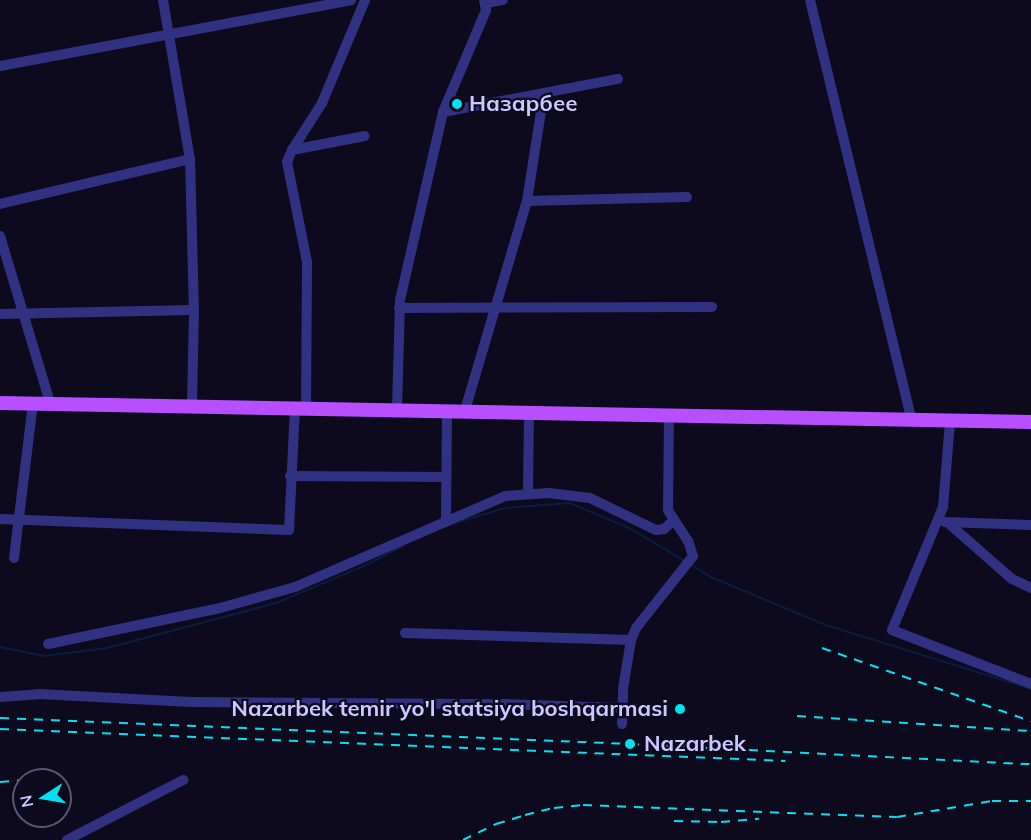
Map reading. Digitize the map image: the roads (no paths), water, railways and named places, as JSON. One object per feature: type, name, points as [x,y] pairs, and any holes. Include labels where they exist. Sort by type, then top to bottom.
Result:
[{"type":"main road","points":[[0,403],[1031,422]]},
{"type":"street","points":[[163,0],[190,159],[194,310],[192,405]]},
{"type":"street","points":[[0,66],[351,0]]},
{"type":"street","points":[[0,519],[289,530],[290,476],[300,407],[307,262],[287,162],[292,150],[322,103],[365,0]]},
{"type":"street","points":[[397,409],[399,308],[443,112],[485,2],[503,0]]},
{"type":"street","points":[[810,0],[912,421]]},
{"type":"street","points":[[443,112],[618,79]]},
{"type":"street","points":[[465,411],[527,201],[544,93]]},
{"type":"street","points":[[292,150],[365,136]]},
{"type":"street","points":[[0,204],[190,159]]},
{"type":"street","points":[[527,201],[687,197]]},
{"type":"street","points":[[0,236],[50,403]]},
{"type":"street","points":[[399,308],[712,307]]},
{"type":"street","points":[[0,314],[194,310]]},
{"type":"street","points":[[14,558],[33,403]]},
{"type":"street","points":[[446,522],[447,410]]},
{"type":"street","points":[[528,494],[529,412]]},
{"type":"street","points":[[622,723],[631,640],[636,628],[693,556],[688,541],[668,510],[669,416]]},
{"type":"street","points":[[950,422],[941,522],[892,630],[1031,684]]},
{"type":"street","points":[[290,476],[445,477]]},
{"type":"street","points":[[48,644],[220,608],[295,587],[505,496],[549,493],[590,498],[656,530],[664,529],[674,520]]},
{"type":"street","points":[[941,522],[1031,525]]},
{"type":"street","points":[[941,522],[1012,579],[1031,588]]},
{"type":"street","points":[[405,633],[631,640]]},
{"type":"street","points":[[0,697],[39,694],[191,702],[503,704],[622,708]]},
{"type":"street","points":[[67,840],[183,780]]},
{"type":"waterway","points":[[452,524],[505,508],[570,503],[631,529],[685,561]]},
{"type":"waterway","points":[[0,647],[44,656],[107,648],[276,603],[366,565],[403,546]]},
{"type":"waterway","points":[[690,564],[711,577],[826,625],[1031,689]]},
{"type":"railway","points":[[822,648],[1031,721]]},
{"type":"railway","points":[[797,716],[1031,731]]},
{"type":"railway","points":[[0,718],[630,744],[1031,764]]},
{"type":"railway","points":[[0,729],[785,761]]},
{"type":"railway","points":[[0,782],[12,781]]},
{"type":"railway","points":[[463,840],[496,824],[525,815],[554,808],[583,805],[897,817],[992,801],[1031,801]]},
{"type":"railway","points":[[674,821],[721,822],[759,819]]},
{"type":"place","name":"Назарбее","points":[[457,104]]},
{"type":"place","name":"Nazarbek temir yo'l statsiya boshqarmasi","points":[[680,709]]},
{"type":"place","name":"Nazarbek","points":[[630,744]]}]
